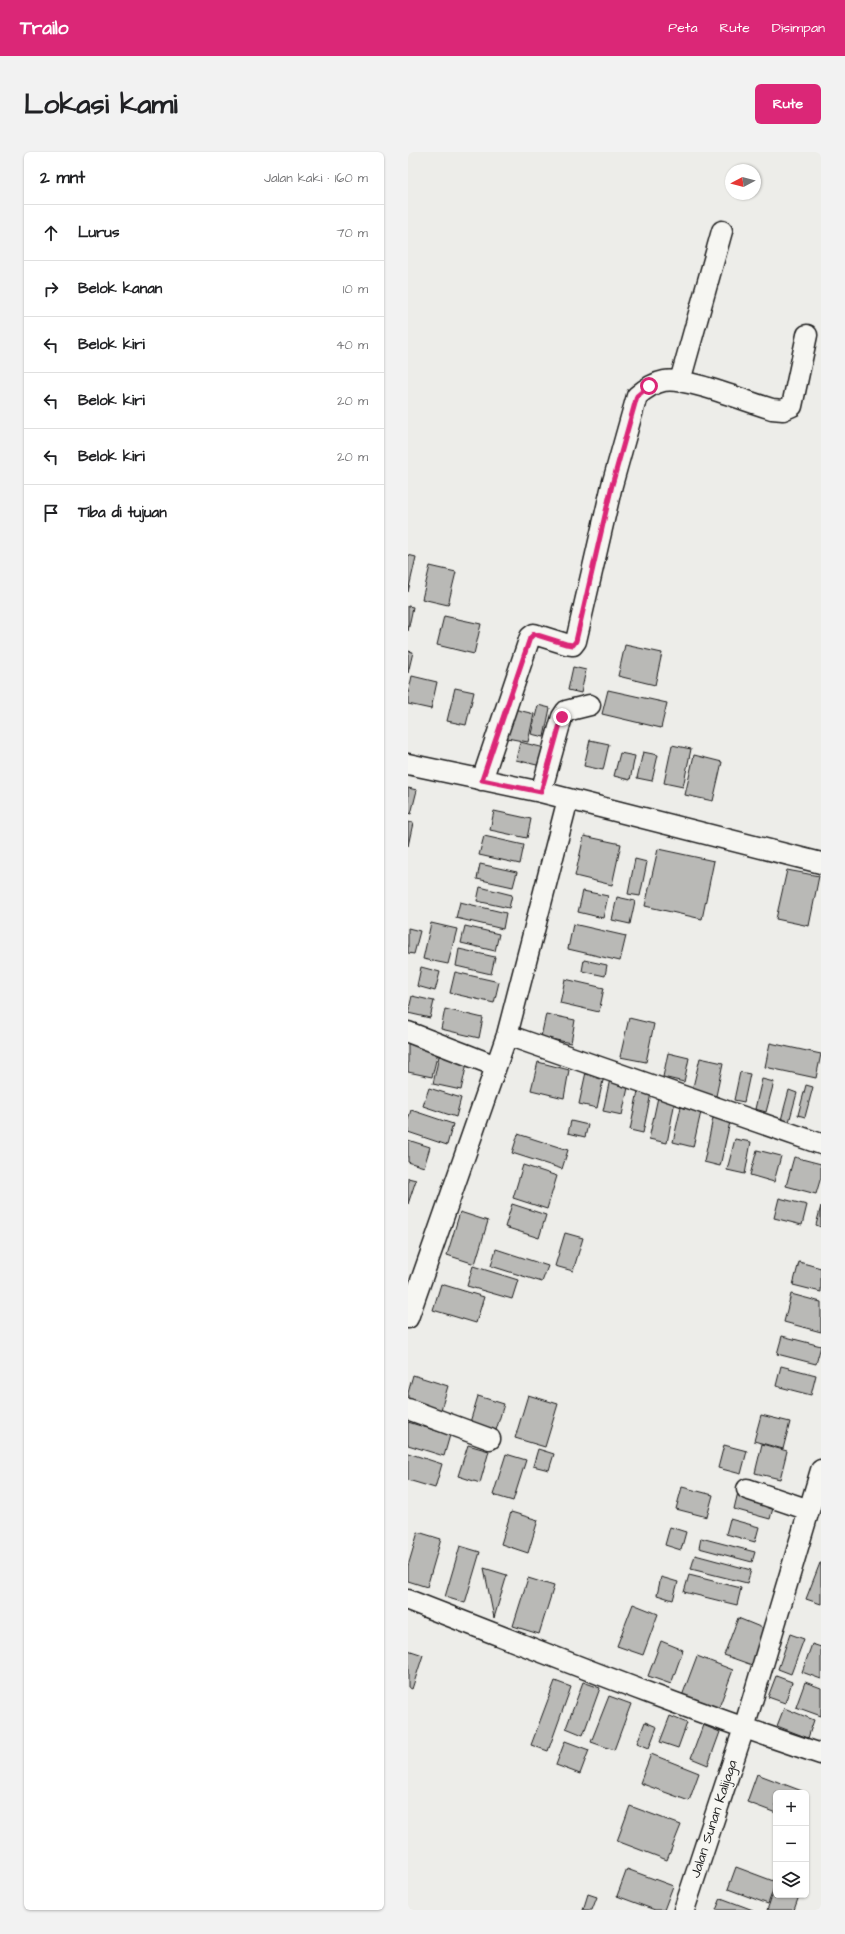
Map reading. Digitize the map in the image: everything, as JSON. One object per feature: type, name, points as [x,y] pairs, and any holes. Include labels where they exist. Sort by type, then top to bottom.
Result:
[{"type":"street","points":[[680,380],[722,231]]},
{"type":"street","points":[[482,780],[530,638],[534,634],[566,644],[573,645],[576,641],[612,485],[637,396],[649,386],[664,381],[680,380],[772,409],[783,410],[792,406],[807,335]]},
{"type":"street","points":[[541,792],[562,717],[566,710],[590,706]]},
{"type":"street","points":[[408,764],[541,792],[821,863]]},
{"type":"street","points":[[408,1318],[507,1035],[568,799]]},
{"type":"street","points":[[408,1032],[496,1066]]},
{"type":"street","points":[[507,1035],[821,1144]]},
{"type":"street","points":[[408,1409],[490,1439]]},
{"type":"street","name":"Jalan Sunan Kalijaga","points":[[684,1910],[744,1728],[821,1470]]},
{"type":"street","points":[[747,1489],[809,1510]]},
{"type":"street","points":[[408,1600],[626,1685],[821,1754]]},
{"type":"building","points":[[408,555],[416,557],[408,592]]},
{"type":"building","points":[[430,566],[456,572],[448,605],[422,599]]},
{"type":"building","points":[[408,606],[413,607],[408,631]]},
{"type":"building","points":[[444,616],[481,624],[474,654],[437,645]]},
{"type":"building","points":[[625,645],[662,653],[655,685],[618,676]]},
{"type":"building","points":[[408,651],[413,652],[408,673]]},
{"type":"building","points":[[573,667],[586,670],[581,693],[568,690]]},
{"type":"building","points":[[412,676],[437,682],[431,709],[408,704],[408,694]]},
{"type":"building","points":[[455,688],[474,692],[466,725],[447,721]]},
{"type":"building","points":[[608,690],[667,703],[661,728],[602,714]]},
{"type":"building","points":[[538,705],[550,708],[544,737],[531,734]]},
{"type":"building","points":[[514,709],[534,714],[528,742],[507,738]]},
{"type":"building","points":[[590,740],[609,744],[603,770],[584,766]]},
{"type":"building","points":[[520,742],[545,748],[541,766],[516,760]]},
{"type":"building","points":[[672,745],[691,749],[683,787],[664,783]]},
{"type":"building","points":[[643,752],[658,755],[652,781],[637,778]]},
{"type":"building","points":[[620,753],[635,756],[630,780],[614,776]]},
{"type":"building","points":[[694,755],[722,762],[713,801],[685,795]]},
{"type":"building","points":[[408,788],[417,790],[411,814],[408,813]]},
{"type":"building","points":[[494,811],[531,819],[527,838],[490,830]]},
{"type":"building","points":[[408,822],[413,823],[408,846]]},
{"type":"building","points":[[484,836],[524,845],[520,864],[479,855]]},
{"type":"building","points":[[584,836],[621,844],[612,885],[575,876]]},
{"type":"building","points":[[658,849],[714,861],[702,919],[645,906]]},
{"type":"building","points":[[635,859],[647,862],[640,896],[628,894]]},
{"type":"building","points":[[480,864],[517,872],[513,887],[477,879]]},
{"type":"building","points":[[787,870],[819,876],[809,926],[776,919]]},
{"type":"building","points":[[480,887],[512,895],[509,908],[477,901]]},
{"type":"building","points":[[583,891],[608,896],[603,918],[578,912]]},
{"type":"building","points":[[617,897],[635,901],[630,924],[612,920]]},
{"type":"building","points":[[460,902],[506,913],[503,929],[456,918]]},
{"type":"building","points":[[431,923],[457,929],[448,964],[423,959]]},
{"type":"building","points":[[573,924],[626,936],[620,961],[568,949]]},
{"type":"building","points":[[465,926],[499,934],[495,951],[461,943]]},
{"type":"building","points":[[408,928],[420,931],[414,954],[408,953]]},
{"type":"building","points":[[459,949],[495,957],[491,974],[456,966]]},
{"type":"building","points":[[584,960],[607,965],[605,976],[582,971]]},
{"type":"building","points":[[421,967],[440,972],[435,991],[417,986]]},
{"type":"building","points":[[455,972],[499,982],[494,1003],[450,993]]},
{"type":"building","points":[[565,979],[604,988],[599,1012],[560,1003]]},
{"type":"building","points":[[412,996],[434,1001],[430,1018],[408,1013]]},
{"type":"building","points":[[445,1009],[483,1018],[479,1038],[441,1029]]},
{"type":"building","points":[[546,1014],[575,1020],[571,1043],[541,1037]]},
{"type":"building","points":[[629,1018],[654,1024],[646,1062],[620,1057]]},
{"type":"building","points":[[408,1041],[439,1048],[432,1077],[408,1072]]},
{"type":"building","points":[[770,1043],[821,1054],[816,1078],[765,1067]]},
{"type":"building","points":[[668,1053],[689,1058],[684,1082],[663,1077]]},
{"type":"building","points":[[439,1056],[467,1063],[461,1090],[433,1084]]},
{"type":"building","points":[[700,1058],[723,1063],[716,1096],[692,1091]]},
{"type":"building","points":[[538,1062],[569,1070],[564,1098],[531,1090]]},
{"type":"building","points":[[586,1072],[604,1076],[597,1108],[579,1104]]},
{"type":"building","points":[[740,1072],[750,1074],[744,1102],[734,1100]]},
{"type":"building","points":[[610,1079],[629,1083],[622,1115],[603,1111]]},
{"type":"building","points":[[762,1079],[774,1082],[766,1112],[755,1109]]},
{"type":"building","points":[[806,1085],[813,1087],[805,1117],[798,1115]]},
{"type":"building","points":[[429,1088],[461,1098],[456,1117],[423,1106]]},
{"type":"building","points":[[789,1090],[797,1093],[789,1122],[781,1120]]},
{"type":"building","points":[[638,1091],[651,1093],[643,1133],[630,1130]]},
{"type":"building","points":[[658,1097],[675,1101],[667,1143],[649,1139]]},
{"type":"building","points":[[681,1107],[701,1112],[693,1147],[673,1142]]},
{"type":"building","points":[[411,1110],[453,1124],[447,1145],[408,1132],[408,1120]]},
{"type":"building","points":[[713,1118],[730,1122],[720,1166],[704,1162]]},
{"type":"building","points":[[571,1121],[588,1125],[585,1137],[568,1133]]},
{"type":"building","points":[[518,1134],[568,1150],[562,1169],[512,1153]]},
{"type":"building","points":[[735,1139],[751,1142],[745,1174],[727,1170]]},
{"type":"building","points":[[408,1140],[430,1147],[424,1167],[408,1162]]},
{"type":"building","points":[[757,1150],[781,1156],[774,1182],[750,1175]]},
{"type":"building","points":[[794,1157],[821,1164],[821,1177],[816,1194],[786,1186]]},
{"type":"building","points":[[523,1165],[557,1176],[547,1209],[513,1198]]},
{"type":"building","points":[[408,1178],[416,1180],[408,1204]]},
{"type":"building","points":[[779,1198],[807,1205],[802,1225],[774,1218]]},
{"type":"building","points":[[512,1204],[546,1215],[539,1238],[505,1227]]},
{"type":"building","points":[[821,1206],[821,1227],[816,1225]]},
{"type":"building","points":[[460,1212],[488,1221],[475,1264],[447,1255]]},
{"type":"building","points":[[565,1233],[583,1238],[573,1271],[555,1266]]},
{"type":"building","points":[[496,1249],[548,1266],[542,1282],[491,1266]]},
{"type":"building","points":[[799,1262],[821,1268],[821,1292],[793,1285]]},
{"type":"building","points":[[473,1266],[518,1280],[512,1299],[467,1286]]},
{"type":"building","points":[[441,1284],[484,1297],[476,1323],[433,1310]]},
{"type":"building","points":[[791,1294],[821,1302],[821,1332],[784,1322]]},
{"type":"building","points":[[782,1336],[821,1346],[816,1364],[777,1354]]},
{"type":"building","points":[[781,1366],[816,1375],[811,1395],[776,1386]]},
{"type":"building","points":[[413,1375],[448,1386],[440,1413],[408,1403],[408,1393]]},
{"type":"building","points":[[528,1395],[558,1404],[545,1447],[515,1438]]},
{"type":"building","points":[[478,1396],[504,1404],[494,1437],[468,1429]]},
{"type":"building","points":[[761,1415],[790,1422],[783,1449],[754,1441]]},
{"type":"building","points":[[408,1422],[450,1435],[444,1456],[408,1445]]},
{"type":"building","points":[[762,1444],[787,1451],[780,1479],[755,1473]]},
{"type":"building","points":[[468,1445],[489,1451],[480,1483],[458,1476]]},
{"type":"building","points":[[724,1445],[747,1451],[741,1474],[718,1468]]},
{"type":"building","points":[[538,1449],[554,1454],[549,1470],[533,1466]]},
{"type":"building","points":[[408,1453],[442,1464],[435,1488],[408,1480]]},
{"type":"building","points":[[506,1454],[526,1460],[513,1501],[493,1495]]},
{"type":"building","points":[[682,1487],[713,1495],[707,1517],[676,1509]]},
{"type":"building","points":[[738,1492],[775,1501],[770,1519],[734,1509]]},
{"type":"building","points":[[511,1512],[538,1520],[528,1553],[501,1544]]},
{"type":"building","points":[[730,1519],[759,1527],[755,1542],[726,1534]]},
{"type":"building","points":[[670,1527],[686,1532],[681,1550],[665,1545]]},
{"type":"building","points":[[418,1532],[441,1539],[427,1587],[408,1581],[408,1566]]},
{"type":"building","points":[[701,1538],[755,1552],[752,1562],[699,1548]]},
{"type":"building","points":[[460,1546],[480,1552],[465,1603],[445,1597]]},
{"type":"building","points":[[695,1555],[751,1570],[747,1583],[691,1569]]},
{"type":"building","points":[[821,1563],[821,1604],[806,1599]]},
{"type":"building","points":[[484,1568],[507,1575],[494,1618]]},
{"type":"building","points":[[689,1575],[741,1588],[737,1605],[684,1592]]},
{"type":"building","points":[[661,1577],[678,1582],[673,1600],[657,1595]]},
{"type":"building","points":[[528,1578],[554,1586],[539,1634],[513,1626]]},
{"type":"building","points":[[633,1604],[658,1614],[643,1655],[617,1646]]},
{"type":"building","points":[[738,1618],[765,1629],[752,1665],[724,1655]]},
{"type":"building","points":[[790,1634],[804,1639],[791,1674],[778,1669]]},
{"type":"building","points":[[661,1641],[683,1650],[671,1684],[648,1676]]},
{"type":"building","points":[[812,1644],[821,1647],[821,1679],[802,1672]]},
{"type":"building","points":[[408,1650],[423,1655],[412,1689],[408,1687]]},
{"type":"building","points":[[697,1656],[733,1670],[718,1710],[682,1696]]},
{"type":"building","points":[[776,1676],[792,1682],[785,1703],[768,1697]]},
{"type":"building","points":[[555,1681],[571,1687],[548,1751],[531,1745]]},
{"type":"building","points":[[583,1682],[600,1688],[583,1735],[566,1728]]},
{"type":"building","points":[[805,1682],[821,1688],[821,1716],[796,1707]]},
{"type":"building","points":[[609,1696],[631,1704],[614,1750],[591,1742]]},
{"type":"building","points":[[784,1708],[814,1720],[808,1738],[777,1726]]},
{"type":"building","points":[[670,1716],[687,1723],[678,1748],[660,1742]]},
{"type":"building","points":[[645,1722],[657,1727],[649,1748],[637,1743]]},
{"type":"building","points":[[703,1725],[720,1732],[708,1765],[691,1758]]},
{"type":"building","points":[[565,1741],[589,1750],[580,1774],[556,1765]]},
{"type":"building","points":[[651,1754],[699,1773],[689,1801],[640,1783]]},
{"type":"building","points":[[757,1774],[799,1790],[773,1790],[773,1812],[747,1802]]},
{"type":"building","points":[[630,1806],[681,1825],[667,1860],[617,1841]]},
{"type":"building","points":[[736,1867],[773,1881],[773,1890],[768,1904],[728,1889]]},
{"type":"building","points":[[627,1869],[673,1886],[664,1910],[655,1910],[617,1896]]},
{"type":"building","points":[[588,1894],[597,1897],[592,1910],[583,1910]]},
{"type":"building","points":[[773,1894],[773,1898],[798,1898],[794,1910],[767,1910]]},
{"type":"building","points":[[721,1898],[753,1910],[716,1910]]},
{"type":"route","points":[[562,717],[541,792],[482,780],[530,638],[534,634],[566,644],[573,645],[576,641],[612,485],[637,396],[649,386]]}]
